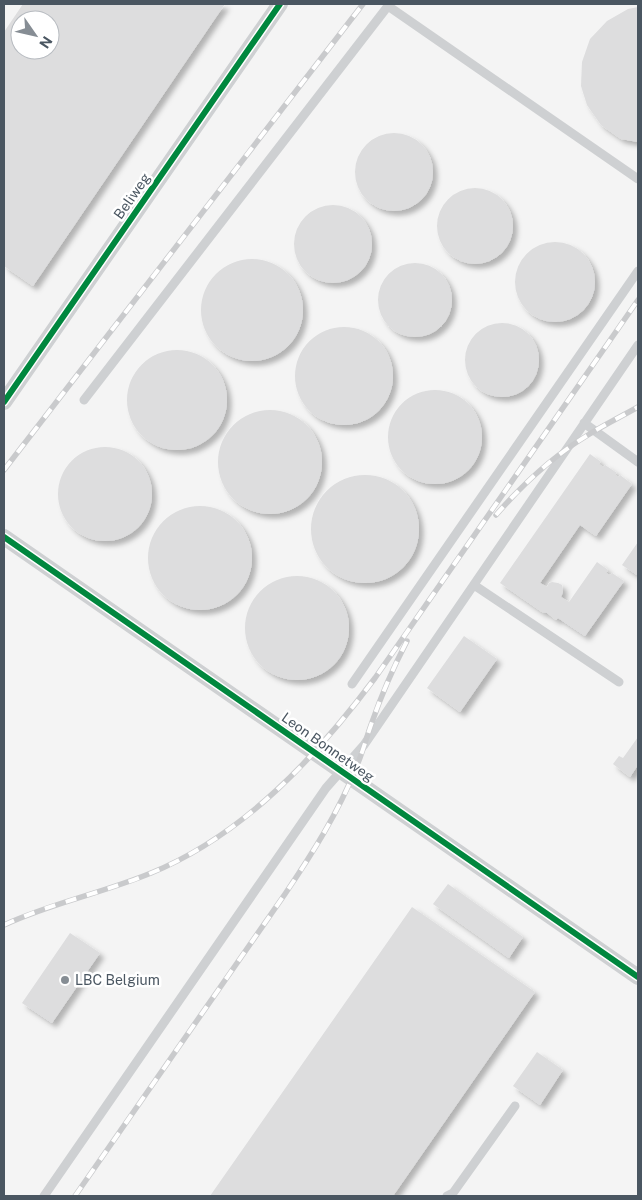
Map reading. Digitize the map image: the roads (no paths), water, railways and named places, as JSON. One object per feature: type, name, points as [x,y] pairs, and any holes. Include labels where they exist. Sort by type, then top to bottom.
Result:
[{"type":"street","name":"Beliweg","points":[[4,402],[280,4]]},
{"type":"street","name":"Leon Bonnetweg","points":[[4,536],[638,977]]},
{"type":"lane","points":[[84,400],[389,5],[638,179]]},
{"type":"lane","points":[[352,684],[638,271]]},
{"type":"lane","points":[[44,1196],[326,788],[364,745],[638,345]]},
{"type":"lane","points":[[584,424],[638,462]]},
{"type":"lane","points":[[474,585],[619,682]]},
{"type":"lane","points":[[447,1196],[452,1193],[514,1106]]},
{"type":"railway","points":[[4,470],[363,4]]},
{"type":"railway","points":[[4,925],[40,910],[133,880],[185,857],[217,838],[276,791],[328,736],[375,678],[638,300]]},
{"type":"railway","points":[[496,515],[527,482],[563,452],[594,431],[638,407]]},
{"type":"railway","points":[[75,1196],[315,848],[349,785],[383,693],[407,641]]},
{"type":"place","name":"LBC Belgium","points":[[65,980]]}]
